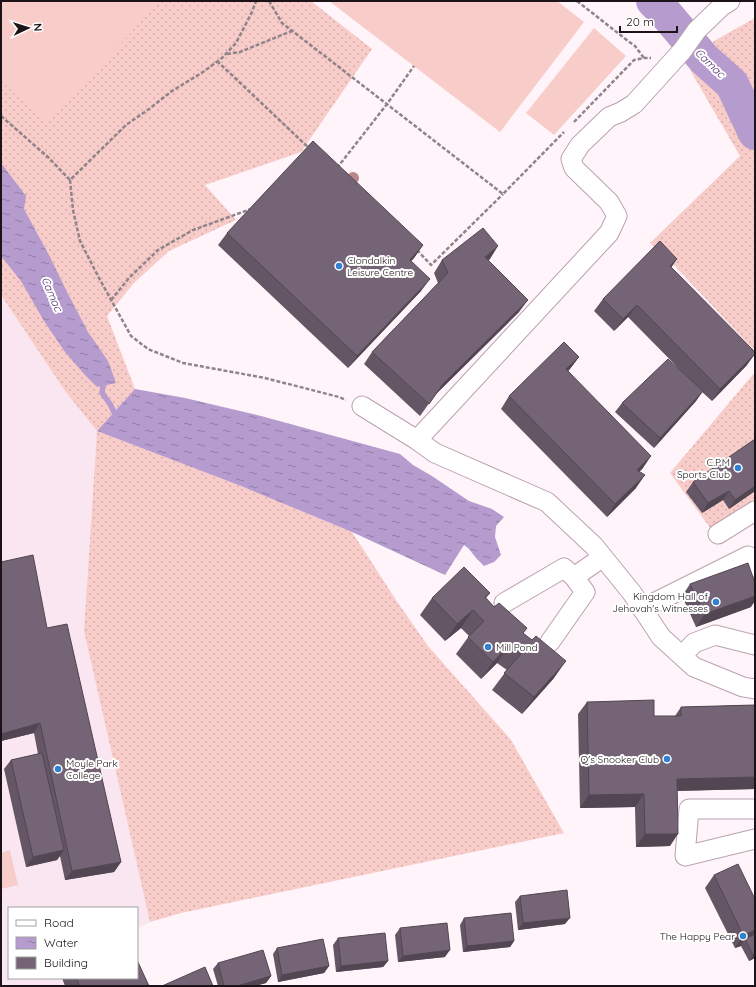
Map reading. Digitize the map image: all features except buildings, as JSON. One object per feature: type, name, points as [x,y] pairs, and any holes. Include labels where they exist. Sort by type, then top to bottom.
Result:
[{"type":"street","points":[[417,440],[609,233],[617,216],[609,202],[574,168],[571,159],[580,145],[609,117],[634,104],[678,56],[697,30],[722,6],[730,1]]},
{"type":"street","points":[[362,406],[435,453],[547,502],[594,546],[632,593],[661,636],[694,667],[743,687],[755,689]]},
{"type":"street","points":[[718,534],[755,511]]},
{"type":"street","points":[[642,609],[748,556],[755,567]]},
{"type":"street","points":[[574,577],[603,557]]},
{"type":"street","points":[[504,602],[564,568],[574,577],[585,592],[550,642]]},
{"type":"street","points":[[682,656],[694,643],[715,635],[755,645]]},
{"type":"street","points":[[755,809],[689,809],[685,856],[755,839]]},
{"type":"path","points":[[70,180],[126,125],[150,109],[172,91],[217,62],[226,54],[236,43],[256,1]]},
{"type":"path","points":[[269,1],[282,23],[503,194]]},
{"type":"path","points":[[577,1],[635,46],[644,58]]},
{"type":"path","points":[[226,54],[240,52],[292,31]]},
{"type":"path","points":[[412,245],[431,265],[503,194],[634,60],[678,56]]},
{"type":"path","points":[[217,62],[312,151]]},
{"type":"path","points":[[334,172],[387,104],[414,66]]},
{"type":"path","points":[[1,116],[49,158],[70,180],[73,210],[80,241],[131,336],[148,350],[183,363],[264,378],[339,397],[362,406]]},
{"type":"path","points":[[111,300],[129,278],[158,250],[193,230],[253,208]]},
{"type":"shaded area","points":[[1,1],[311,1],[372,49],[301,152],[205,185],[236,220],[169,251],[134,283],[107,316],[135,389],[97,431],[65,391],[1,295]]},
{"type":"shaded area","points":[[1,1],[160,1],[47,124],[1,81]]},
{"type":"shaded area","points":[[329,1],[557,1],[584,22],[500,132]]},
{"type":"shaded area","points":[[755,18],[755,351],[674,265],[650,243],[740,156],[690,70],[714,41]]},
{"type":"shaded area","points":[[594,28],[626,56],[554,135],[526,113]]},
{"type":"shaded area","name":"Moyle Park College","points":[[1,295],[65,391],[97,431],[84,631],[150,922],[138,928],[138,907],[8,907],[8,979],[138,979],[141,986],[1,986]]},
{"type":"shaded area","points":[[755,372],[755,522],[722,544],[670,473]]},
{"type":"shaded area","points":[[97,431],[241,486],[352,532],[428,646],[511,740],[564,833],[181,913],[150,922],[84,631]]},
{"type":"shaded area","points":[[10,850],[18,885],[1,889],[1,853]]},
{"type":"water","points":[[1,163],[26,196],[24,209],[88,332],[108,361],[116,383],[97,387],[85,375],[65,352],[44,321],[21,281],[1,256]]},
{"type":"water","points":[[135,389],[185,398],[261,416],[400,454],[413,465],[469,501],[492,509],[504,517],[496,526],[495,537],[501,555],[494,562],[484,566],[464,545],[445,575],[352,532],[241,486],[97,431]]},
{"type":"waterway","name":"Camac","points":[[653,1],[704,59],[732,84],[755,133]]},
{"type":"waterway","points":[[103,386],[102,393],[114,412]]},
{"type":"place","name":"Clondalkin Leisure Centre","points":[[339,266]]},
{"type":"place","name":"C.P.M Sports Club","points":[[738,468]]},
{"type":"place","name":"Kingdom Hall of Jehovah's Witnesses","points":[[716,602]]},
{"type":"place","name":"Mill Pond","points":[[488,647]]},
{"type":"place","name":"Q's Snooker Club","points":[[667,759]]},
{"type":"place","name":"Moyle Park College","points":[[58,769]]},
{"type":"place","name":"The Happy Pear","points":[[743,936]]}]
